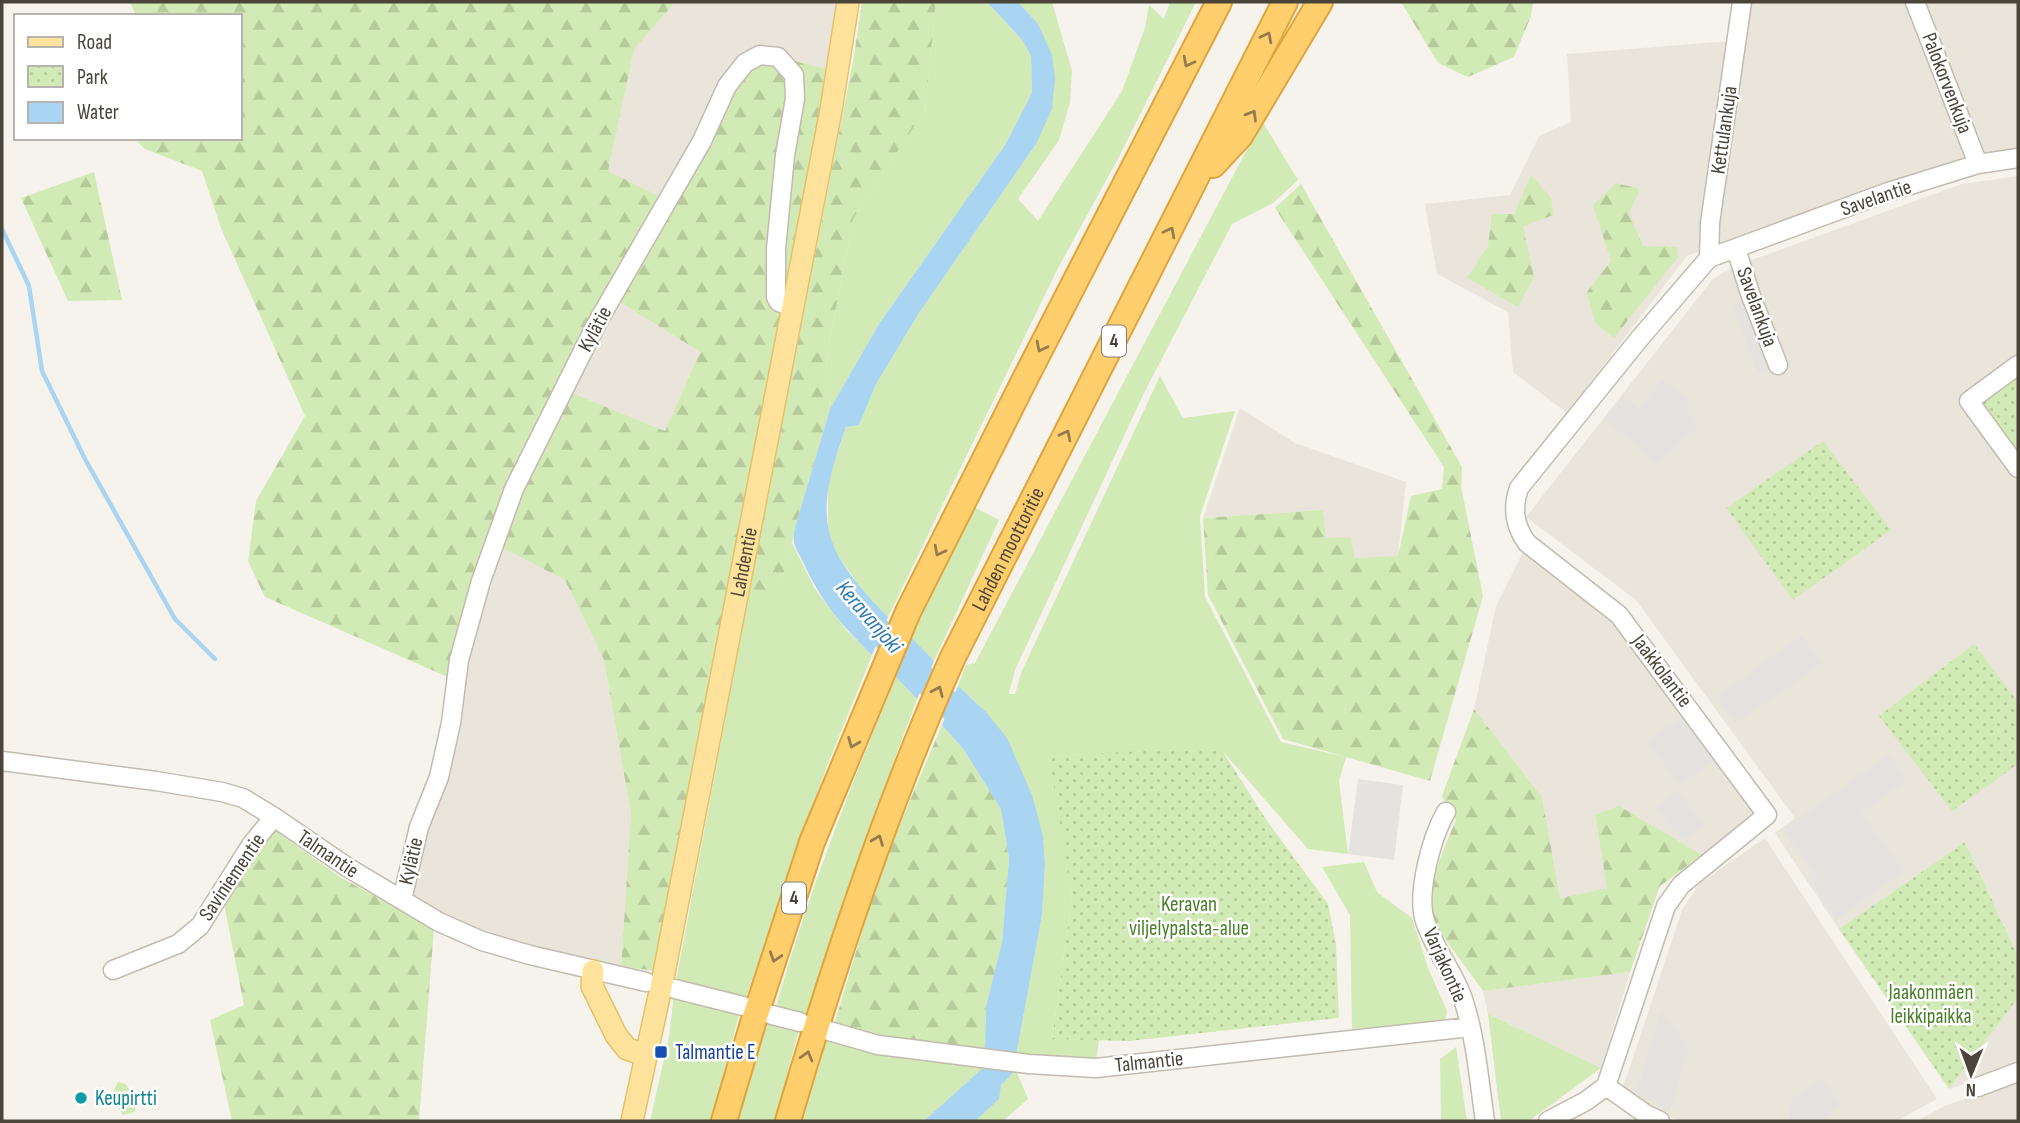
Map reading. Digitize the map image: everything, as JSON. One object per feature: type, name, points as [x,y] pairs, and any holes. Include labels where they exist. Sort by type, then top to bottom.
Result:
[{"type":"highway","name":"4","points":[[724,1121],[812,842],[908,612],[1219,2]]},
{"type":"highway","name":"Lahden moottoritie","points":[[788,1121],[810,1043],[870,861],[923,724],[953,657],[1285,2]]},
{"type":"highway","points":[[1193,186],[1240,136],[1321,2]]},
{"type":"main road","name":"Lahdentie","points":[[632,1121],[831,110],[848,2]]},
{"type":"main road","points":[[593,971],[592,986],[616,1035],[627,1049],[646,1055]]},
{"type":"street","name":"Kettulankuja","points":[[1709,258],[1710,223],[1742,2]]},
{"type":"street","name":"Palokorvenkuja","points":[[1915,2],[1978,164]]},
{"type":"street","name":"Kylätie","points":[[402,900],[419,827],[439,777],[451,723],[459,660],[481,581],[514,489],[597,323],[702,141],[727,86],[745,63],[760,55],[778,57],[794,75],[795,99],[785,155],[776,249],[776,297],[779,302],[791,307]]},
{"type":"street","name":"Savelantie","points":[[1736,249],[1888,192],[1978,164],[2018,158]]},
{"type":"street","points":[[1709,258],[1736,249]]},
{"type":"street","name":"Savelankuja","points":[[1736,249],[1778,365]]},
{"type":"street","name":"Jaakkolantie","points":[[1606,1086],[1666,906],[1681,885],[1767,815],[1619,615],[1527,542],[1519,532],[1514,515],[1514,502],[1519,488],[1640,338],[1709,258]]},
{"type":"street","points":[[2018,365],[1969,401],[2018,468]]},
{"type":"street","name":"Talmantie","points":[[2,761],[222,792],[243,798],[347,867],[439,922],[482,941],[593,971],[646,982]]},
{"type":"street","name":"Varjakontie","points":[[1446,812],[1437,828],[1423,888],[1424,919],[1462,997],[1470,1027],[1485,1121]]},
{"type":"street","name":"Saviniementie","points":[[113,970],[178,944],[200,926],[251,845],[274,817]]},
{"type":"street","points":[[675,989],[743,1006]]},
{"type":"street","points":[[772,1014],[800,1022]]},
{"type":"street","name":"Talmantie","points":[[829,1031],[878,1045],[1029,1064],[1096,1068],[1470,1027]]},
{"type":"street","points":[[1978,1087],[2018,1072]]},
{"type":"street","points":[[1548,1121],[1586,1101],[1606,1086],[1660,1121]]},
{"type":"shaded area","points":[[675,2],[838,2],[827,69],[778,57],[668,201],[608,171],[634,50]]},
{"type":"shaded area","points":[[1748,2],[2018,2],[2018,148],[1969,155],[1687,256],[1567,413],[1513,372],[1508,312],[1437,274],[1425,204],[1510,195],[1539,136],[1571,122],[1567,54],[1730,41]]},
{"type":"shaded area","points":[[2018,176],[2018,956],[1965,842],[1839,929],[1775,833],[1795,818],[1636,600],[1526,517],[1712,280],[1732,267],[1962,184]]},
{"type":"shaded area","points":[[1751,296],[1778,365],[1758,373],[1732,304]]},
{"type":"shaded area","points":[[612,297],[700,352],[665,431],[564,390]]},
{"type":"shaded area","points":[[1662,379],[1692,403],[1687,411],[1700,425],[1657,464],[1605,419],[1623,396],[1639,409]]},
{"type":"shaded area","points":[[1240,408],[1295,443],[1406,482],[1398,556],[1353,558],[1326,538],[1323,510],[1203,518]]},
{"type":"shaded area","points":[[495,544],[565,580],[604,660],[631,814],[621,967],[592,966],[481,933],[412,896]]},
{"type":"shaded area","points":[[1523,552],[1612,619],[1752,810],[1749,820],[1702,855],[1619,807],[1595,816],[1607,888],[1560,898],[1542,797],[1474,709],[1496,606]]},
{"type":"shaded area","points":[[1802,635],[1823,663],[1736,723],[1716,697]]},
{"type":"shaded area","points":[[1684,716],[1715,760],[1679,785],[1647,741]]},
{"type":"shaded area","points":[[1889,754],[1907,780],[1861,813],[1905,871],[1836,919],[1815,890],[1812,870],[1783,830]]},
{"type":"shaded area","points":[[1358,779],[1403,785],[1394,860],[1348,854]]},
{"type":"shaded area","points":[[1678,790],[1704,825],[1684,840],[1656,808]]},
{"type":"shaded area","points":[[1765,838],[1937,1099],[1896,1121],[1681,1121],[1653,1111],[1622,1090],[1682,910],[1700,883]]},
{"type":"shaded area","points":[[1630,972],[1601,1068],[1488,1014],[1483,991]]},
{"type":"shaded area","points":[[2018,998],[2018,1066],[1949,1089]]},
{"type":"shaded area","points":[[1661,1011],[1689,1046],[1670,1112],[1636,1093]]},
{"type":"shaded area","points":[[1823,1079],[1841,1105],[1821,1121],[1789,1121],[1790,1100]]},
{"type":"shaded area","points":[[2018,1080],[2018,1121],[1916,1121],[1945,1106]]},
{"type":"green space","points":[[130,2],[675,2],[634,50],[608,171],[663,198],[510,488],[450,678],[265,597],[248,561],[256,501],[305,416],[221,228],[202,171],[145,149],[136,140],[242,140],[242,14],[135,14]]},
{"type":"green space","points":[[862,2],[936,2],[925,110],[853,219],[826,360],[830,409],[779,590],[749,593],[854,56]]},
{"type":"green space","points":[[936,2],[987,2],[1023,41],[1031,56],[1032,93],[1005,145],[879,324],[830,409],[826,360],[853,219],[925,110]]},
{"type":"green space","points":[[1018,2],[1052,2],[1072,71],[1070,102],[1059,140],[1018,199],[1038,221],[1122,91],[1145,28],[1149,5],[1164,19],[1170,2],[1196,2],[1120,155],[1057,270],[888,617],[862,590],[828,536],[828,482],[846,427],[859,425],[876,384],[919,313],[1036,144],[1038,24]]},
{"type":"green space","points":[[1401,2],[1533,2],[1531,16],[1514,57],[1468,77],[1438,63]]},
{"type":"green space","points":[[778,57],[827,69],[657,971],[621,967],[631,814],[604,660],[565,580],[495,544],[564,390],[665,431],[700,352],[612,297],[745,63]]},
{"type":"green space","points":[[1262,121],[1298,180],[1273,203],[1232,224],[1145,391],[1015,670],[1009,694],[1015,694],[1021,673],[1160,376],[1183,418],[1235,411],[1200,516],[1205,597],[1281,742],[1346,757],[1339,781],[1348,854],[1308,849],[1220,748],[1050,756],[1072,899],[1052,1039],[1099,1040],[1096,1061],[1016,1056],[1042,915],[1045,865],[1043,836],[986,712],[958,686],[966,665],[975,663]]},
{"type":"green space","points":[[94,172],[122,300],[68,301],[21,198]]},
{"type":"green space","points":[[1531,175],[1551,198],[1553,215],[1523,227],[1534,277],[1518,307],[1467,278],[1488,246],[1492,214],[1514,214]]},
{"type":"green space","points":[[1616,183],[1640,189],[1629,213],[1643,246],[1677,247],[1678,257],[1614,338],[1595,323],[1587,292],[1611,261],[1593,205]]},
{"type":"green space","points":[[1301,184],[1462,467],[1461,486],[1483,596],[1430,781],[1283,739],[1208,595],[1203,518],[1323,510],[1326,538],[1351,537],[1354,558],[1398,556],[1411,496],[1442,489],[1444,467],[1275,208]]},
{"type":"green space","points":[[2018,376],[2018,454],[1980,403]]},
{"type":"green space","points":[[1823,441],[1891,530],[1793,600],[1726,508]]},
{"type":"green space","points":[[970,505],[999,520],[934,661],[912,638]]},
{"type":"green space","points":[[792,543],[815,589],[848,632],[872,655],[827,766],[745,1000],[676,981],[749,593],[779,589]]},
{"type":"green space","points":[[1974,644],[2018,702],[2018,764],[1952,811],[1879,716]]},
{"type":"green space","points":[[896,677],[917,699],[878,804],[808,1016],[776,1007],[831,840]]},
{"type":"green space","points":[[1474,709],[1542,797],[1560,898],[1607,888],[1595,815],[1619,806],[1702,855],[1660,886],[1630,972],[1483,991],[1437,925],[1432,906],[1434,881],[1441,855],[1456,820],[1442,796]]},
{"type":"green space","points":[[942,725],[964,750],[1001,809],[1009,859],[1002,942],[986,1006],[985,1052],[884,1039],[834,1025],[881,869]]},
{"type":"green space","name":"Keravan viljelypalsta-alue","points":[[1220,747],[1267,821],[1328,904],[1336,944],[1339,1018],[1129,1041],[1052,1039],[1072,899],[1049,756]]},
{"type":"green space","points":[[275,830],[340,877],[434,928],[419,1121],[232,1121],[210,1020],[244,1005],[224,904]]},
{"type":"green space","name":"Jaakonmäen leikkipaikka","points":[[1965,842],[2018,956],[2018,998],[1949,1089],[1839,929]]},
{"type":"green space","points":[[1364,862],[1377,892],[1412,918],[1428,968],[1447,1011],[1445,1022],[1352,1029],[1350,915],[1322,867]]},
{"type":"green space","points":[[674,994],[740,1011],[711,1121],[650,1121],[669,1037]]},
{"type":"green space","points":[[1488,1014],[1601,1068],[1529,1121],[1501,1121]]},
{"type":"green space","points":[[768,1021],[799,1029],[775,1121],[737,1121]]},
{"type":"green space","points":[[827,1038],[985,1066],[924,1121],[803,1121]]},
{"type":"green space","points":[[1456,1047],[1467,1121],[1441,1121],[1440,1059]]},
{"type":"green space","points":[[1016,1070],[1028,1099],[1003,1121],[975,1121],[998,1099],[1001,1085]]},
{"type":"green space","points":[[118,1082],[126,1084],[135,1101],[135,1112],[123,1115],[117,1106],[113,1092]]},
{"type":"water","points":[[987,2],[1018,2],[1038,24],[1052,55],[1055,78],[1052,109],[1036,144],[919,313],[876,384],[859,425],[846,427],[829,486],[829,530],[848,571],[888,617],[872,655],[841,623],[817,589],[796,547],[794,531],[830,409],[879,324],[1005,145],[1032,93],[1031,56],[1023,41]]},
{"type":"water","points":[[912,638],[934,661],[917,699],[896,677]]},
{"type":"water","points":[[958,686],[986,712],[1007,738],[1032,795],[1043,836],[1045,865],[1042,915],[1016,1056],[985,1052],[986,1006],[1002,942],[1009,859],[1001,809],[964,750],[942,725]]},
{"type":"water","points":[[985,1066],[1016,1070],[1001,1085],[999,1099],[975,1121],[924,1121]]},
{"type":"waterway","points":[[2,229],[29,286],[42,371],[85,459],[175,619],[215,659]]},
{"type":"waterway","name":"Keravanjoki","points":[[857,608],[973,730]]},
{"type":"place","name":"Talmantie E","points":[[661,1052]]},
{"type":"place","name":"Keupirtti","points":[[81,1098]]}]
